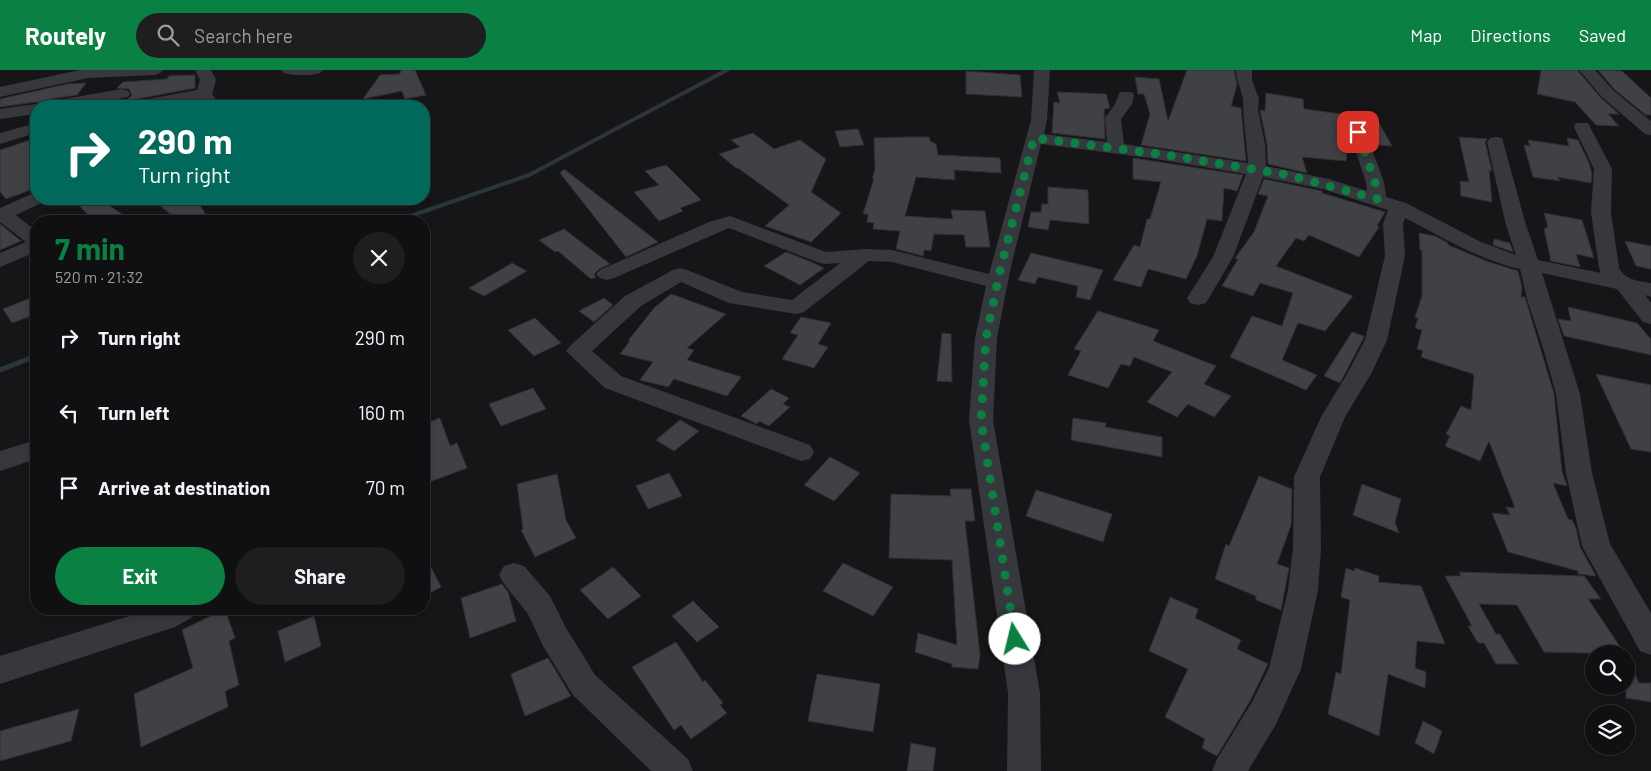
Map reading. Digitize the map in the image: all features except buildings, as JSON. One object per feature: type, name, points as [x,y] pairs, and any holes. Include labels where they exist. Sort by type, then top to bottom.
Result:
[{"type":"street","points":[[0,92],[33,86],[71,73],[155,70]]},
{"type":"street","points":[[203,70],[208,80],[209,100]]},
{"type":"street","points":[[288,70],[315,70]]},
{"type":"street","points":[[1024,771],[1024,693],[981,420],[986,338],[997,282],[1039,120],[1042,70]]},
{"type":"street","points":[[1198,298],[1223,257],[1257,169],[1256,144],[1250,110],[1251,99],[1244,80],[1244,70]]},
{"type":"street","points":[[1587,70],[1608,94],[1651,130]]},
{"type":"street","points":[[97,100],[122,94]]},
{"type":"street","points":[[1116,150],[1113,118],[1126,100],[1126,95]]},
{"type":"street","points":[[0,114],[30,110]]},
{"type":"street","points":[[1582,127],[1604,170],[1601,212],[1609,268],[1614,277],[1625,285],[1651,317]]},
{"type":"street","points":[[0,139],[30,130]]},
{"type":"street","points":[[1229,771],[1264,713],[1285,669],[1303,590],[1307,548],[1307,477],[1333,417],[1359,374],[1376,340],[1390,284],[1395,256],[1393,224],[1388,203],[1375,182],[1358,132]]},
{"type":"street","points":[[1034,138],[1257,169],[1321,183],[1388,203],[1474,246],[1530,266],[1651,290]]},
{"type":"street","points":[[1496,142],[1516,226],[1530,266],[1538,299],[1556,350],[1568,394],[1579,473],[1596,546],[1651,641]]},
{"type":"street","points":[[30,201],[1,214],[30,236]]},
{"type":"street","points":[[607,274],[716,226],[730,222],[824,258],[864,255],[892,256],[997,282]]},
{"type":"street","points":[[0,261],[30,248]]},
{"type":"street","points":[[800,452],[614,382],[578,351],[633,301],[680,274],[736,298],[796,307],[864,255]]},
{"type":"street","points":[[0,461],[30,451]]},
{"type":"street","points":[[514,576],[538,605],[554,636],[584,685],[676,771]]},
{"type":"street","points":[[0,670],[169,615]]},
{"type":"waterway","points":[[413,215],[529,175],[727,70]]},
{"type":"waterway","points":[[0,370],[30,358]]},
{"type":"route","points":[[1015,639],[994,514],[981,420],[986,338],[1000,271],[1034,138],[1238,166],[1288,175],[1377,199],[1375,182],[1358,132]]}]
